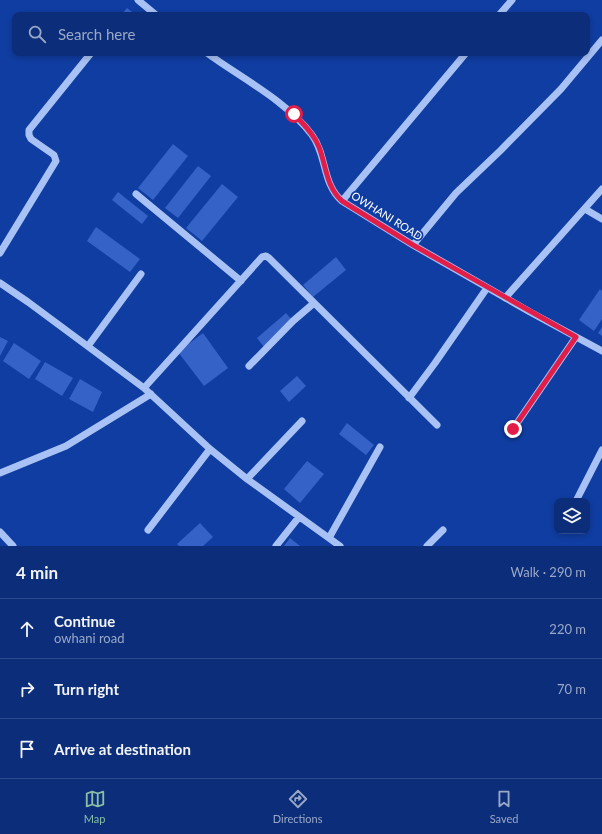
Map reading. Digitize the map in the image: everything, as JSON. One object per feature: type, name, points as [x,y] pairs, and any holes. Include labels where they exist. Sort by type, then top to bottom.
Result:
[{"type":"street","points":[[138,0],[152,12]]},
{"type":"street","points":[[502,12],[512,0]]},
{"type":"street","points":[[590,54],[602,40]]},
{"type":"street","points":[[0,253],[56,161],[54,155],[31,139],[29,130],[89,56]]},
{"type":"street","name":"OWHANI ROAD","points":[[211,56],[278,101],[294,114],[305,126],[314,136],[333,191],[342,201],[413,245],[505,298],[602,351]]},
{"type":"street","points":[[342,201],[463,56]]},
{"type":"street","points":[[413,245],[456,193],[561,89],[589,56]]},
{"type":"street","points":[[505,298],[602,189]]},
{"type":"street","points":[[136,194],[241,280]]},
{"type":"street","points":[[585,209],[602,219]]},
{"type":"street","points":[[144,388],[262,257],[266,256],[437,425]]},
{"type":"street","points":[[88,346],[141,274]]},
{"type":"street","points":[[0,283],[144,388],[210,449],[247,479],[340,546]]},
{"type":"street","points":[[409,398],[488,288]]},
{"type":"street","points":[[249,366],[293,321],[314,303]]},
{"type":"street","points":[[513,429],[576,337]]},
{"type":"street","points":[[0,473],[66,446],[151,394]]},
{"type":"street","points":[[247,479],[302,421]]},
{"type":"street","points":[[329,538],[380,447]]},
{"type":"street","points":[[148,530],[210,449]]},
{"type":"street","points":[[578,498],[602,450]]},
{"type":"street","points":[[276,546],[299,517]]},
{"type":"street","points":[[427,546],[443,530]]},
{"type":"street","points":[[0,532],[13,546]]},
{"type":"building","points":[[127,8],[132,12],[124,12]]},
{"type":"building","points":[[173,144],[188,156],[153,200],[138,188]]},
{"type":"building","points":[[198,166],[211,176],[178,218],[165,208]]},
{"type":"building","points":[[222,184],[238,197],[202,241],[186,228]]},
{"type":"building","points":[[118,192],[148,216],[142,224],[112,200]]},
{"type":"building","points":[[96,227],[140,259],[130,272],[87,241]]},
{"type":"building","points":[[336,257],[346,270],[313,297],[303,285]]},
{"type":"building","points":[[600,289],[602,291],[602,319],[594,331],[579,320]]},
{"type":"building","points":[[286,313],[293,321],[264,347],[257,338]]},
{"type":"building","points":[[602,327],[602,336],[598,333]]},
{"type":"building","points":[[203,333],[228,368],[204,386],[178,352]]},
{"type":"building","points":[[0,337],[8,341],[0,356]]},
{"type":"building","points":[[14,343],[41,361],[29,379],[3,361]]},
{"type":"building","points":[[45,362],[73,378],[62,396],[35,379]]},
{"type":"building","points":[[297,376],[306,386],[289,402],[280,391]]},
{"type":"building","points":[[80,379],[102,392],[93,412],[69,399]]},
{"type":"building","points":[[347,423],[374,445],[366,455],[339,434]]},
{"type":"building","points":[[307,461],[324,474],[300,503],[284,489]]},
{"type":"building","points":[[200,523],[213,537],[203,546],[179,546],[177,544]]},
{"type":"building","points":[[290,538],[300,546],[284,546]]},
{"type":"route","points":[[294,114],[314,136],[333,191],[342,201],[413,245],[576,337],[513,429]]}]
